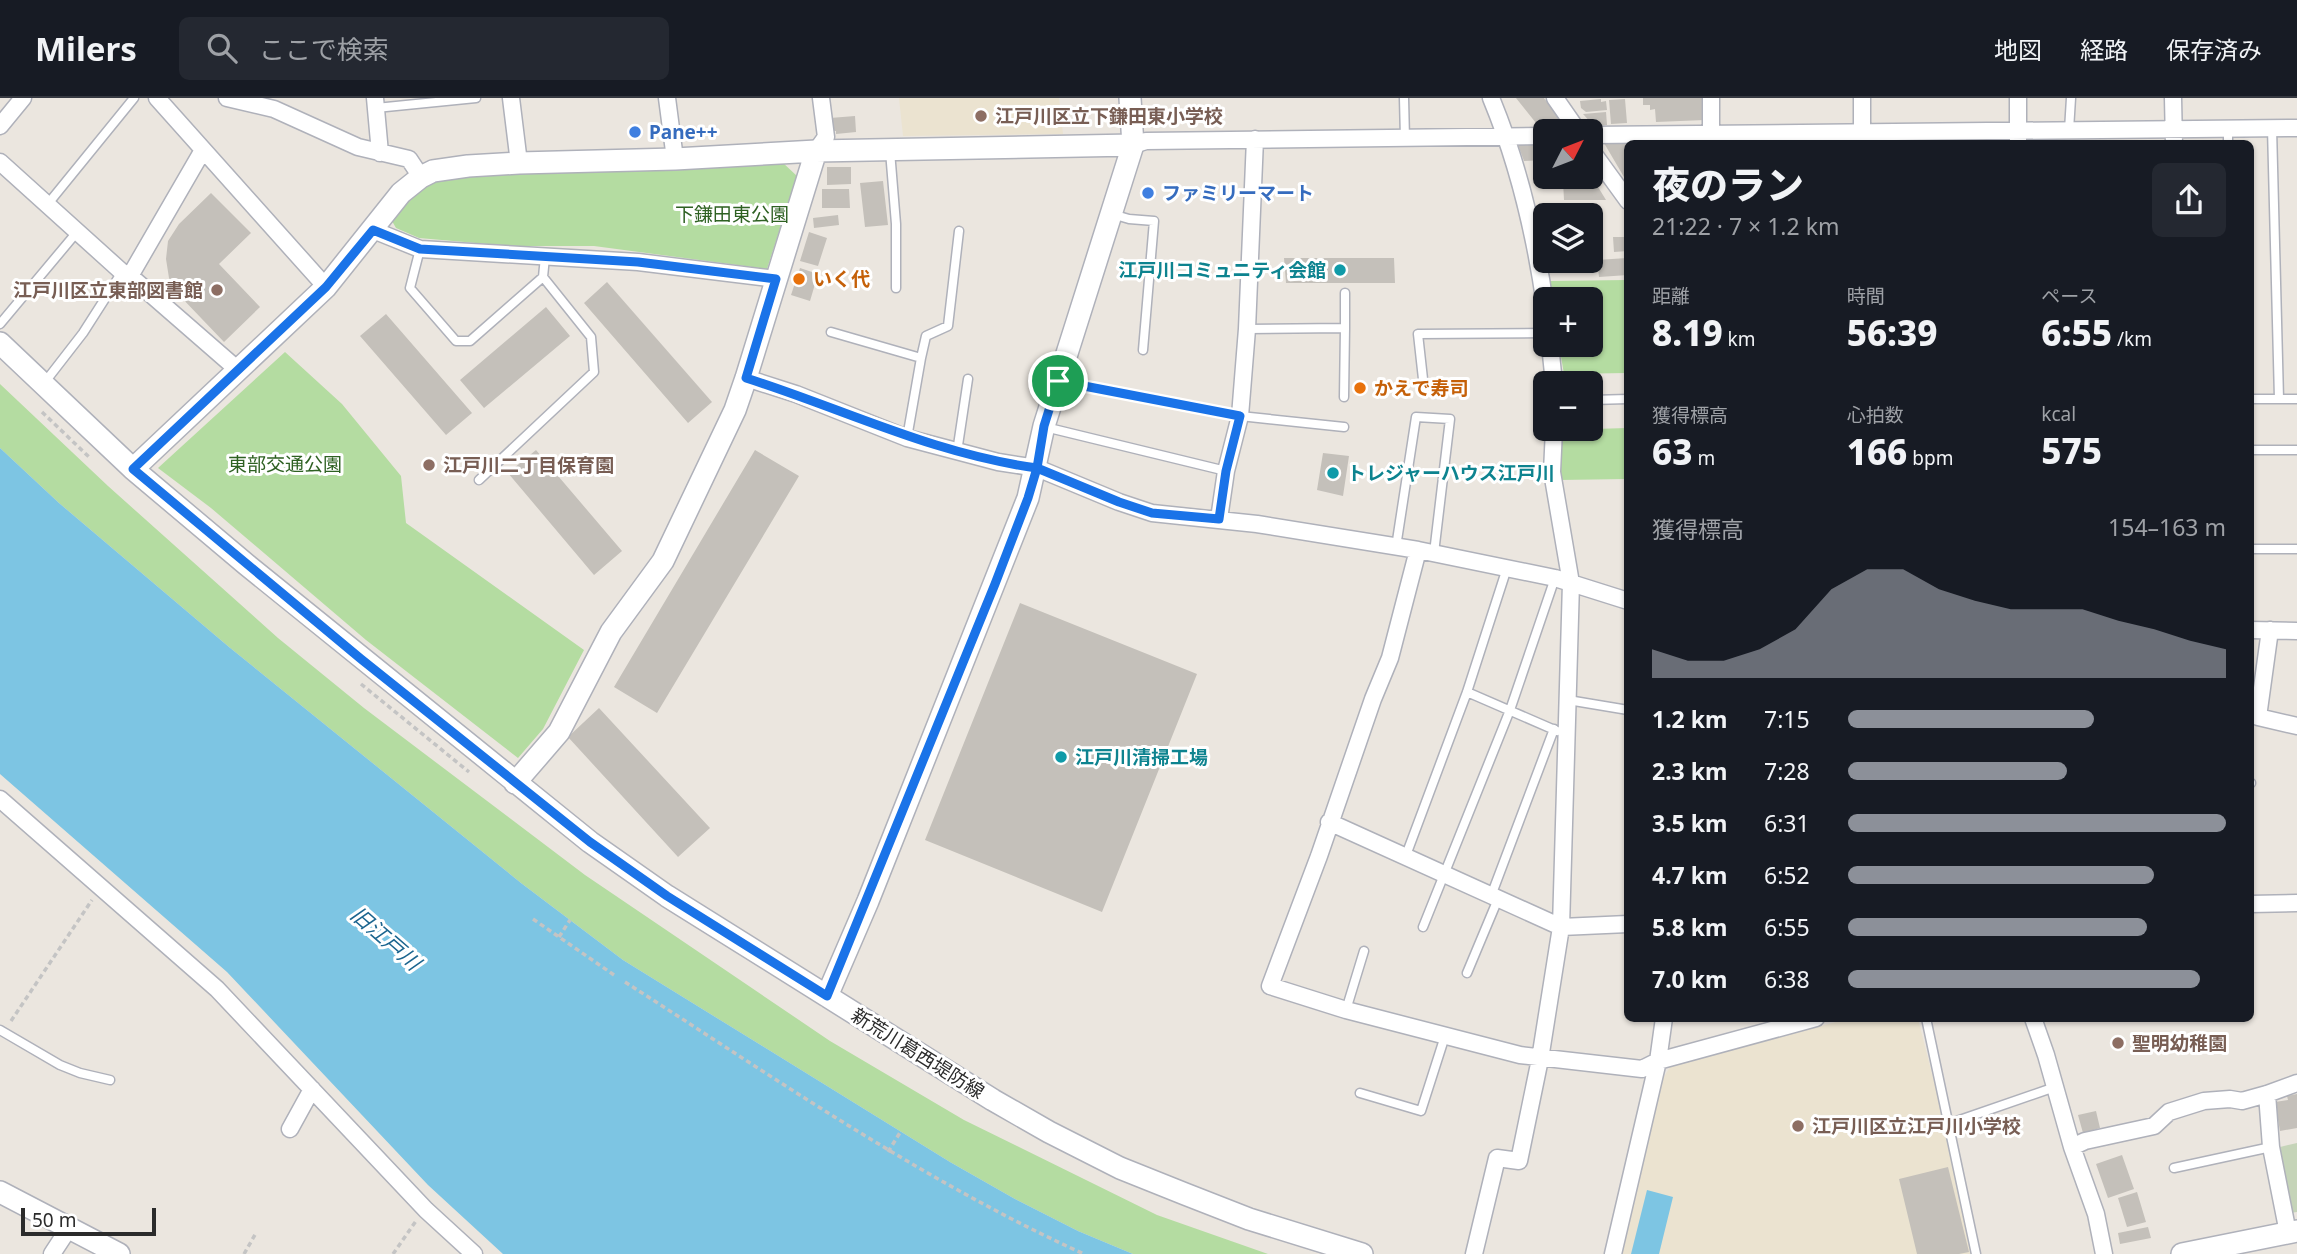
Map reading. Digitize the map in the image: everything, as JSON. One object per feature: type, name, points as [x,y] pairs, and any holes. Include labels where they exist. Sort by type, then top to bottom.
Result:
[{"type":"street","points":[[0,126],[23,98]]},
{"type":"street","points":[[227,98],[274,109],[358,147],[409,159],[421,177]]},
{"type":"street","points":[[511,98],[519,163]]},
{"type":"street","points":[[667,98],[675,159]]},
{"type":"street","points":[[515,783],[559,732],[611,632],[663,561],[735,410],[817,151],[827,138],[821,98]]},
{"type":"street","points":[[827,996],[1028,498],[1037,468],[1044,426],[1133,145],[1130,98]]},
{"type":"street","points":[[1491,98],[1507,136],[1528,218],[1541,287]]},
{"type":"street","points":[[1555,98],[1570,119]]},
{"type":"street","points":[[1711,98],[1711,134]]},
{"type":"street","points":[[1862,98],[1862,138]]},
{"type":"street","points":[[2018,98],[2018,137]]},
{"type":"street","points":[[2173,98],[2174,136]]},
{"type":"street","points":[[161,99],[326,287]]},
{"type":"street","points":[[375,103],[380,153]]},
{"type":"street","points":[[1603,135],[2018,137],[2068,131],[2228,136],[2272,128],[2297,128]]},
{"type":"street","points":[[133,469],[326,287],[401,193],[421,177],[446,168],[817,151],[1133,145],[1146,141],[1533,136]]},
{"type":"street","points":[[1219,519],[1226,471],[1240,416],[1247,329],[1255,139]]},
{"type":"street","points":[[126,274],[203,150]]},
{"type":"street","points":[[0,162],[238,370]]},
{"type":"street","points":[[1603,166],[1624,195]]},
{"type":"street","points":[[373,230],[420,249],[638,262],[776,279]]},
{"type":"street","name":"新荒川葛西堤防線","points":[[0,343],[133,469],[361,659],[590,842],[657,889],[993,1100],[1049,1132],[1120,1168],[1250,1219],[1362,1254]]},
{"type":"street","points":[[746,378],[808,398],[907,438],[998,463],[1037,468],[1152,513],[1219,519],[1426,552],[1563,581],[1624,600]]},
{"type":"street","points":[[1474,1254],[1497,1158],[1519,1161],[1541,1059],[1561,927],[1561,732],[1568,700],[1563,581],[1552,472],[1553,441]]},
{"type":"street","points":[[1426,552],[1270,986],[1346,1010],[1541,1059],[1642,1069],[1658,1061],[1782,1023]]},
{"type":"street","points":[[2254,630],[2297,631]]},
{"type":"street","points":[[2270,630],[2258,717],[2297,726]]},
{"type":"street","points":[[0,799],[217,989],[426,1210],[474,1254]]},
{"type":"street","points":[[1329,822],[1561,927],[1624,925]]},
{"type":"street","points":[[2254,904],[2297,903]]},
{"type":"street","points":[[1613,1254],[1658,1061],[1663,1022]]},
{"type":"street","points":[[2034,1022],[2072,1147],[2096,1214],[2105,1254]]},
{"type":"street","points":[[2072,1147],[2085,1141],[2154,1126],[2169,1112],[2204,1101],[2230,1098],[2242,1101],[2297,1083]]},
{"type":"street","points":[[290,1129],[312,1090]]},
{"type":"street","points":[[2182,1254],[2293,1232],[2271,1147],[2267,1094]]},
{"type":"street","points":[[0,1192],[119,1254]]},
{"type":"street","points":[[52,1254],[69,1228]]},
{"type":"lane","points":[[47,205],[134,98]]},
{"type":"lane","points":[[375,103],[477,98]]},
{"type":"lane","points":[[1404,98],[1405,139]]},
{"type":"lane","points":[[2068,131],[2071,98]]},
{"type":"lane","points":[[2272,128],[2279,399]]},
{"type":"lane","points":[[890,150],[896,224],[896,288]]},
{"type":"lane","points":[[1112,214],[1129,219],[1154,221],[1143,350]]},
{"type":"lane","points":[[907,438],[926,336],[948,326],[959,231]]},
{"type":"lane","points":[[0,324],[77,232]]},
{"type":"lane","points":[[420,249],[410,288],[456,341],[470,341],[543,277],[545,257]]},
{"type":"lane","points":[[43,384],[126,274]]},
{"type":"lane","points":[[479,480],[594,372],[591,337],[543,277]]},
{"type":"lane","points":[[1344,397],[1345,293]]},
{"type":"lane","points":[[1247,329],[1345,328]]},
{"type":"lane","points":[[831,332],[921,358]]},
{"type":"lane","points":[[1423,379],[1418,334],[1533,333]]},
{"type":"lane","points":[[957,452],[968,379]]},
{"type":"lane","points":[[1058,381],[1240,416],[1344,427]]},
{"type":"lane","points":[[1603,400],[1624,399]]},
{"type":"lane","points":[[2254,399],[2297,399]]},
{"type":"lane","points":[[1396,547],[1416,417],[1450,419],[1426,552]]},
{"type":"lane","points":[[1044,426],[1226,471]]},
{"type":"lane","points":[[2254,450],[2297,450]]},
{"type":"lane","points":[[2254,549],[2297,550]]},
{"type":"lane","points":[[1405,858],[1467,692],[1507,568]]},
{"type":"lane","points":[[1423,928],[1563,581]]},
{"type":"lane","points":[[1467,692],[1561,732],[1467,973]]},
{"type":"lane","points":[[1568,700],[1624,709]]},
{"type":"lane","points":[[1346,1010],[1364,951]]},
{"type":"lane","points":[[1927,1022],[1976,1254]]},
{"type":"lane","points":[[2,1031],[60,1065],[110,1080]]},
{"type":"lane","points":[[1360,1093],[1421,1111],[1445,1036]]},
{"type":"lane","points":[[1948,1124],[2055,1087]]},
{"type":"lane","points":[[2174,1168],[2271,1147]]},
{"type":"path","points":[[2,1031],[94,897]]},
{"type":"path","points":[[533,919],[614,975]]},
{"type":"path","points":[[559,937],[570,920]]},
{"type":"path","points":[[625,982],[888,1152],[1021,1225],[1084,1254]]},
{"type":"path","points":[[888,1152],[901,1131]]},
{"type":"path","points":[[393,1254],[408,1229]]},
{"type":"path","points":[[244,1254],[256,1233]]},
{"type":"shaded area","name":"江戸川区立下鎌田東小学校","points":[[899,98],[1059,98],[1063,134],[903,136]]},
{"type":"shaded area","name":"江戸川区立江戸川小学校","points":[[1836,1022],[1919,1022],[1957,1172],[1972,1254],[1619,1254],[1662,1080],[1670,1067]]},
{"type":"green space","name":"下鎌田東公園","points":[[782,162],[797,176],[767,269],[594,246],[511,246],[419,238],[396,228],[392,221],[421,190],[445,177]]},
{"type":"green space","points":[[1624,280],[1624,373],[1563,371],[1561,357],[1603,357],[1603,287],[1550,287],[1549,281]]},
{"type":"green space","name":"東部交通公園","points":[[285,352],[342,404],[401,476],[406,523],[584,650],[543,729],[518,758],[366,640],[211,508],[158,468]]},
{"type":"green space","points":[[0,384],[108,486],[278,638],[364,708],[585,875],[830,1041],[964,1120],[1157,1215],[1268,1254],[1133,1254],[1078,1231],[950,1162],[623,960],[521,883],[229,647],[59,503],[0,448]]},
{"type":"green space","points":[[1624,428],[1624,479],[1559,480],[1560,441],[1603,441],[1603,429]]},
{"type":"green space","points":[[2297,1143],[2297,1212],[2290,1213],[2280,1147]]},
{"type":"water","name":"旧江戸川","points":[[0,448],[59,503],[229,647],[521,883],[623,960],[950,1162],[1078,1231],[1133,1254],[503,1254],[428,1185],[227,972],[0,774]]},
{"type":"water","points":[[1647,1190],[1673,1197],[1659,1254],[1631,1254]]},
{"type":"building","points":[[1516,98],[1544,98],[1560,119],[1533,119]]},
{"type":"building","points":[[1643,98],[1703,98],[1705,120],[1656,122],[1655,109],[1650,110],[1650,105],[1643,105]]},
{"type":"building","points":[[1601,99],[1601,102],[1606,101],[1607,110],[1586,112],[1581,108],[1580,101]]},
{"type":"building","points":[[1625,99],[1627,123],[1611,124],[1609,100]]},
{"type":"building","points":[[1606,112],[1607,125],[1603,125],[1603,119],[1588,119],[1583,114]]},
{"type":"building","points":[[855,116],[856,132],[836,134],[836,131],[831,131],[830,118]]},
{"type":"building","points":[[1624,142],[1624,177],[1604,143]]},
{"type":"building","points":[[1533,144],[1533,161],[1524,161],[1518,145]]},
{"type":"building","points":[[827,167],[851,167],[851,184],[827,185]]},
{"type":"building","points":[[883,181],[888,225],[865,227],[860,183]]},
{"type":"building","points":[[822,189],[849,189],[850,208],[822,208]]},
{"type":"building","points":[[1563,189],[1599,189],[1606,200],[1564,200]]},
{"type":"building","points":[[211,193],[251,233],[219,264],[260,307],[224,342],[179,295],[169,278],[166,259],[168,241],[179,224]]},
{"type":"building","points":[[838,215],[839,225],[814,228],[813,218]]},
{"type":"building","points":[[809,232],[827,238],[818,266],[800,261]]},
{"type":"building","points":[[1613,237],[1624,237],[1624,251],[1614,252]]},
{"type":"building","name":"江戸川コミュニティ会館","points":[[1284,258],[1394,258],[1395,283],[1286,283]]},
{"type":"building","points":[[1624,258],[1624,275],[1599,277],[1599,273],[1603,273],[1603,260]]},
{"type":"building","points":[[800,268],[818,274],[810,301],[791,295]]},
{"type":"building","points":[[607,282],[712,402],[688,423],[584,303]]},
{"type":"building","points":[[546,307],[570,336],[484,408],[460,380]]},
{"type":"building","points":[[386,314],[472,413],[446,435],[360,336]]},
{"type":"building","points":[[536,450],[622,551],[594,575],[508,473]]},
{"type":"building","points":[[755,450],[799,476],[657,713],[614,687]]},
{"type":"building","name":"トレジャーハウス江戸川","points":[[1323,453],[1349,456],[1343,496],[1317,490]]},
{"type":"building","name":"江戸川清掃工場","points":[[1020,603],[1197,674],[1102,912],[925,840]]},
{"type":"building","points":[[599,708],[710,828],[678,857],[568,737]]},
{"type":"building","points":[[2297,1094],[2297,1128],[2280,1131],[2275,1102],[2288,1100],[2287,1096]]},
{"type":"building","points":[[2096,1111],[2100,1128],[2083,1133],[2078,1115]]},
{"type":"building","points":[[2122,1155],[2134,1189],[2108,1198],[2096,1164]]},
{"type":"building","points":[[1948,1167],[1969,1252],[1917,1254],[1899,1179]]},
{"type":"building","points":[[2137,1192],[2146,1222],[2127,1227],[2118,1198]]},
{"type":"building","points":[[2148,1227],[2151,1238],[2120,1244],[2118,1233]]},
{"type":"place","name":"江戸川区立下鎌田東小学校","points":[[981,116]]},
{"type":"place","name":"Pane++","points":[[635,132]]},
{"type":"place","name":"ファミリーマート","points":[[1148,193]]},
{"type":"place","name":"江戸川コミュニティ会館","points":[[1340,270]]},
{"type":"place","name":"いく代","points":[[799,279]]},
{"type":"place","name":"江戸川区立東部図書館","points":[[217,290]]},
{"type":"place","name":"かえで寿司","points":[[1360,388]]},
{"type":"place","name":"江戸川二丁目保育園","points":[[429,465]]},
{"type":"place","name":"トレジャーハウス江戸川","points":[[1333,473]]},
{"type":"place","name":"江戸川清掃工場","points":[[1061,757]]},
{"type":"place","name":"聖明幼稚園","points":[[2118,1043]]},
{"type":"place","name":"江戸川区立江戸川小学校","points":[[1798,1126]]},
{"type":"route","points":[[1058,381],[1044,426],[1037,468],[998,463],[907,438],[796,394],[746,378],[776,279],[638,262],[420,249],[373,230],[326,287],[133,469],[361,659],[590,842],[667,896],[827,996],[995,584],[1037,468],[1152,513],[1219,519],[1226,471],[1240,416],[1058,381]]}]
